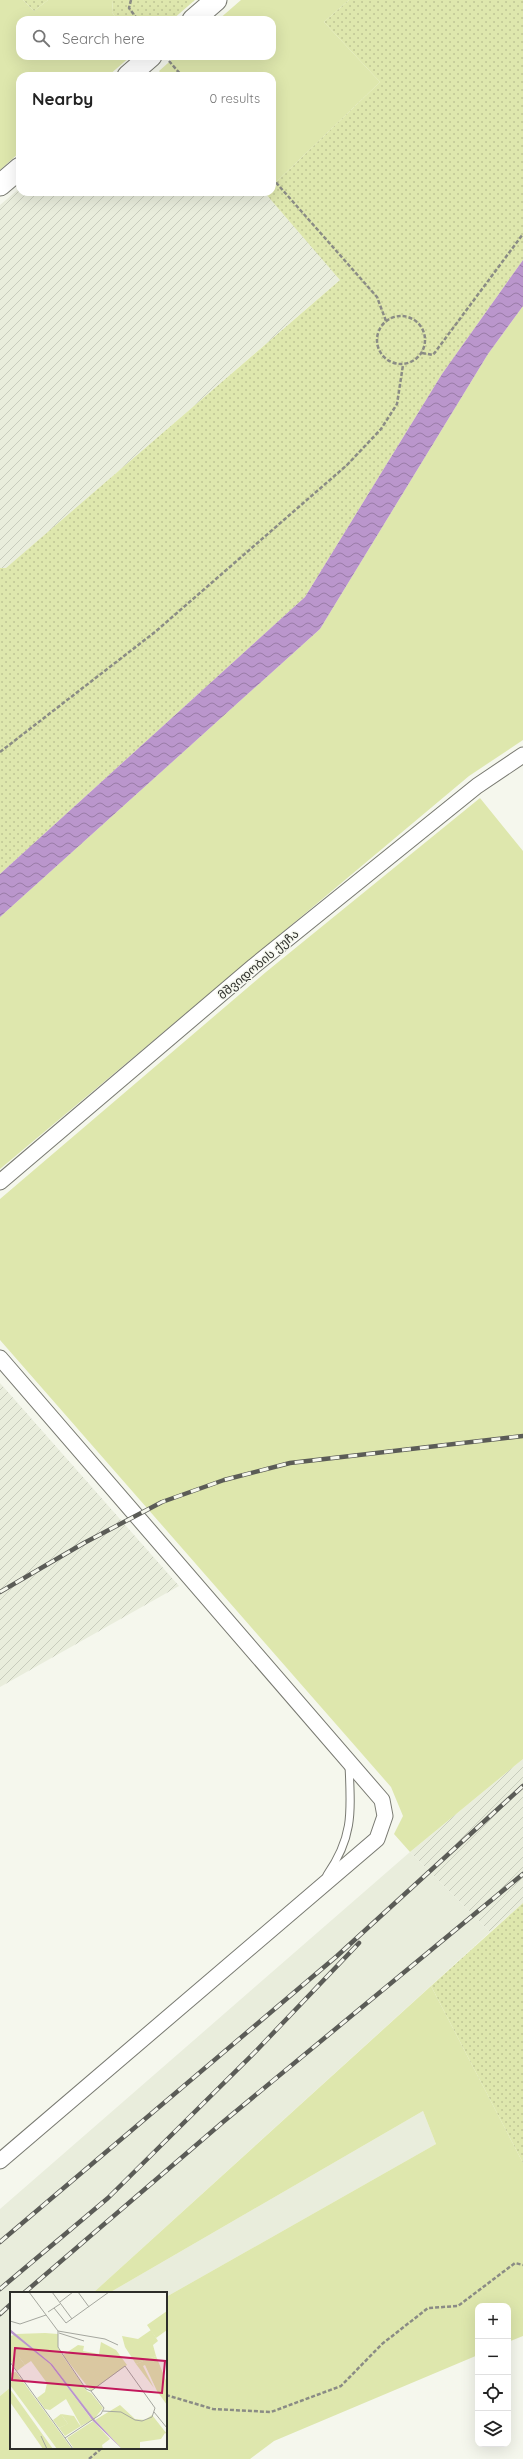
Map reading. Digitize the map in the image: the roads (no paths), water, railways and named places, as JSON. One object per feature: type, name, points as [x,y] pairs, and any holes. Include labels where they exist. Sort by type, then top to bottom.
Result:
[{"type":"main road","points":[[198,16],[216,0]]},
{"type":"main road","points":[[133,72],[146,60]]},
{"type":"main road","points":[[0,185],[16,171]]},
{"type":"street","name":"მშვიდობის ქუჩა","points":[[0,1182],[254,966],[477,786],[523,755]]},
{"type":"street","points":[[0,1358],[382,1800],[385,1816],[377,1839],[0,2161]]},
{"type":"lane","points":[[316,1891],[331,1869],[348,1835],[352,1810],[349,1761]]},
{"type":"water","points":[[523,260],[523,306],[488,354],[320,629],[0,917],[0,874],[305,597],[442,374]]},
{"type":"railway","points":[[0,1592],[84,1543],[162,1502],[224,1480],[290,1463],[523,1436]]},
{"type":"railway","points":[[0,2242],[337,1956],[523,1786]]},
{"type":"railway","points":[[25,2292],[223,2122],[523,1874]]},
{"type":"railway","points":[[0,2289],[108,2198],[257,2050],[359,1943]]},
{"type":"railway","points":[[0,2314],[10,2305]]}]
